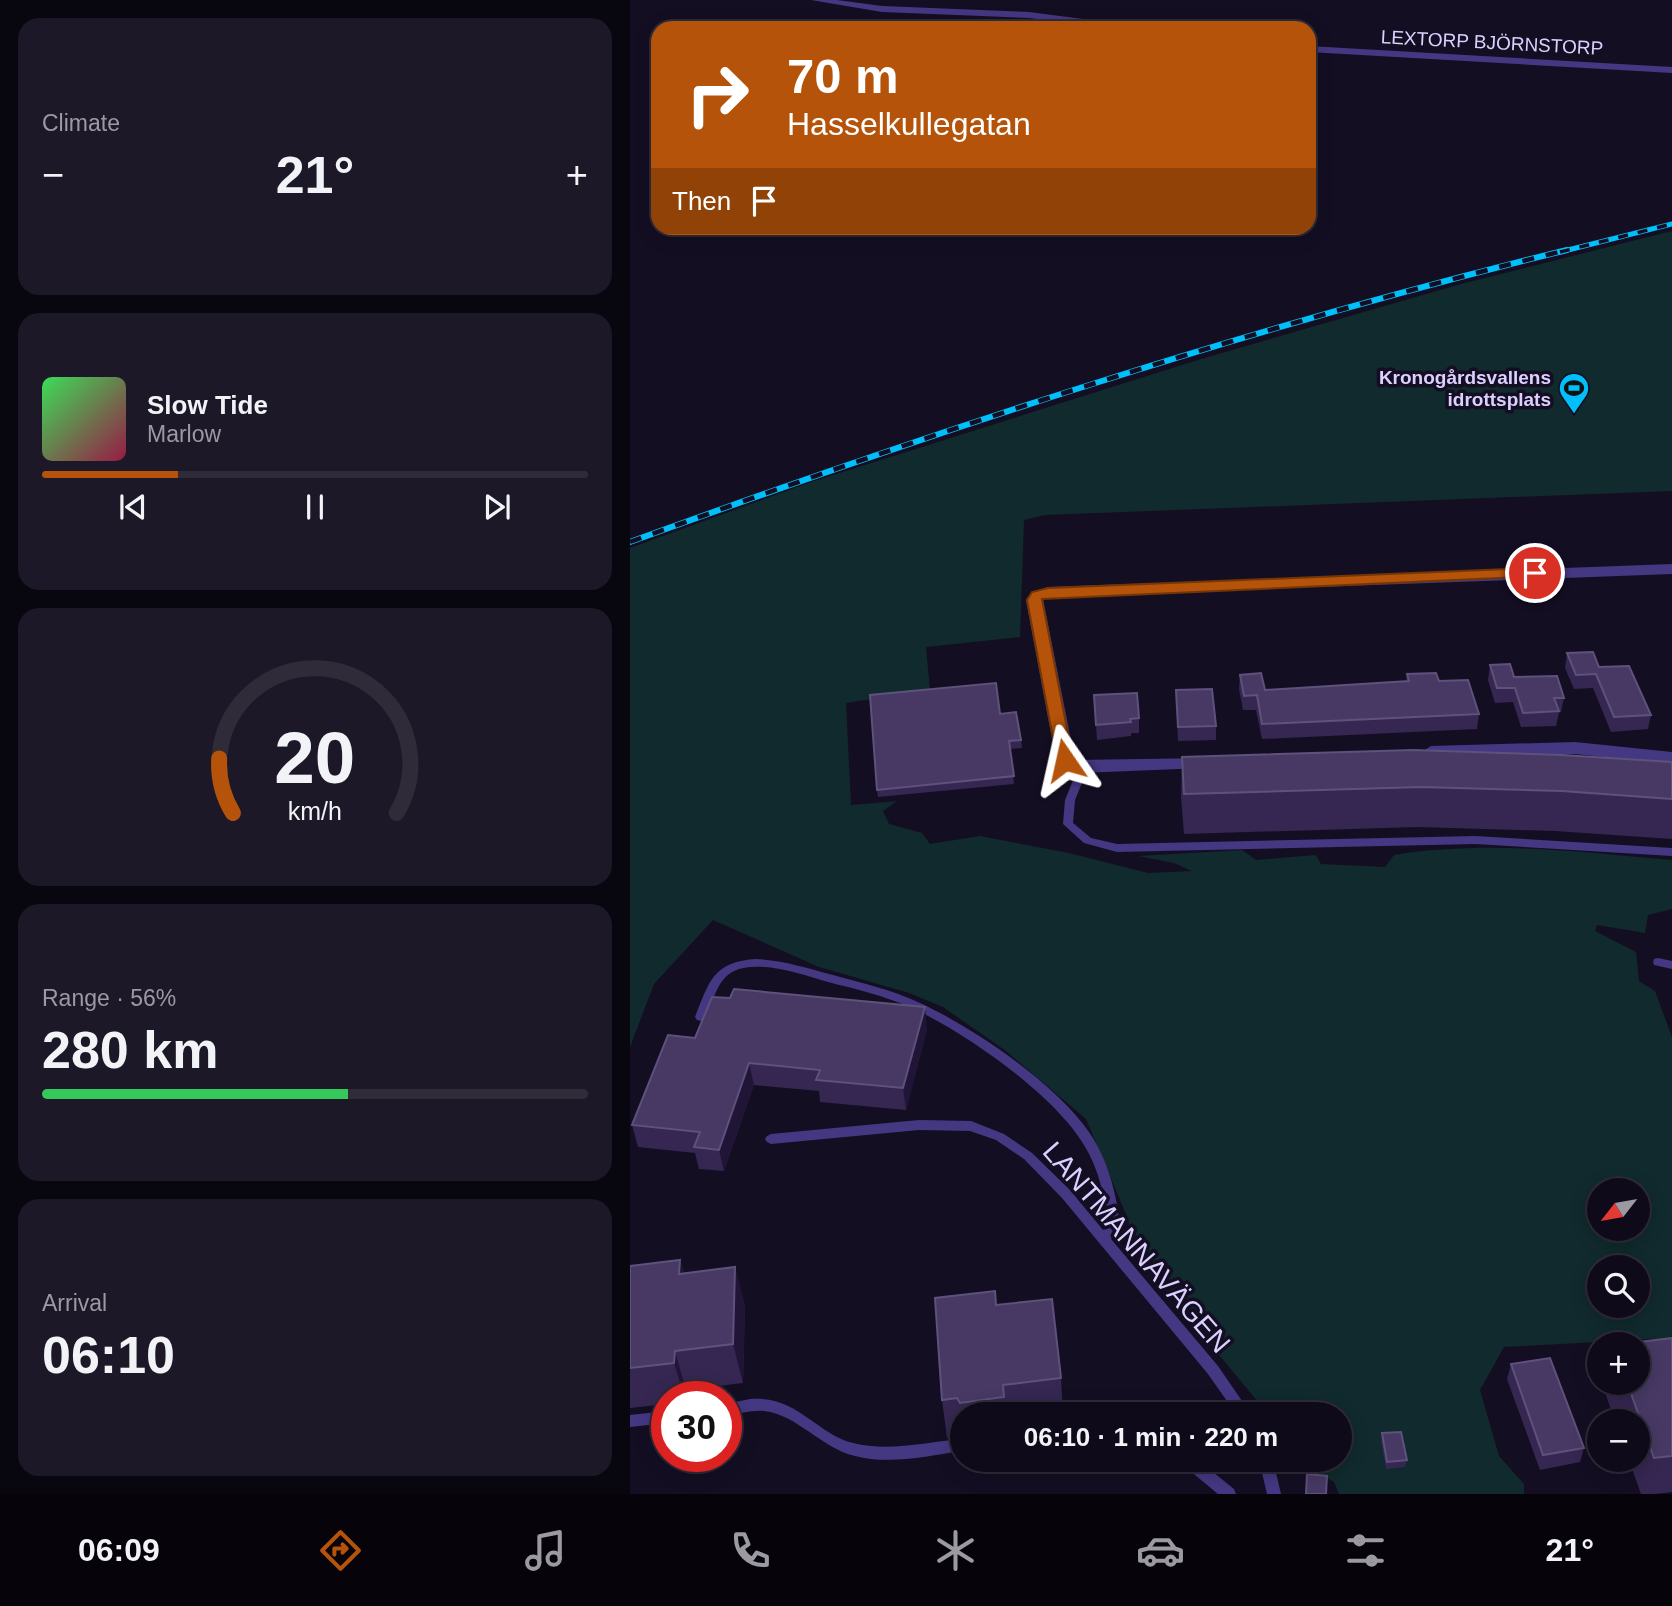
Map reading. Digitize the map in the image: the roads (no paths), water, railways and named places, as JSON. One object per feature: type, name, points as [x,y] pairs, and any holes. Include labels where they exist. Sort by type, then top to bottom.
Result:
[{"type":"street","points":[[816,0],[881,9],[1029,15],[1075,21]]},
{"type":"street","name":"LEXTORP BJÖRNSTORP","points":[[1316,49],[1672,70]]},
{"type":"street","points":[[1220,762],[1075,766],[1065,760],[1034,600],[1037,596],[1076,591],[1672,569]]},
{"type":"street","points":[[1414,753],[1575,748],[1672,758]]},
{"type":"lane","points":[[1075,766],[1080,779],[1069,800],[1068,824],[1088,841],[1117,848],[1475,840],[1672,852]]},
{"type":"lane","points":[[1658,962],[1672,965]]},
{"type":"lane","points":[[701,1017],[718,977],[735,966],[759,964],[803,971],[913,1005],[956,1029],[1015,1069],[1057,1105],[1083,1133],[1098,1163],[1112,1206],[1114,1227],[1103,1238]]},
{"type":"lane","name":"LANTMANNAVÄGEN","points":[[771,1139],[898,1127],[971,1126],[1000,1137],[1028,1156],[1066,1194],[1213,1370],[1236,1402]]},
{"type":"lane","points":[[742,1408],[764,1405],[790,1413],[832,1442],[857,1450],[897,1452],[950,1446]]},
{"type":"lane","points":[[630,1421],[651,1419]]},
{"type":"lane","points":[[1202,1472],[1229,1494]]},
{"type":"lane","points":[[1269,1472],[1274,1494]]},
{"type":"railway","points":[[1560,252],[1672,224]]},
{"type":"railway","points":[[630,542],[862,460],[1095,383],[1330,313],[1567,250]]},
{"type":"place","name":"Kronogårdsvallens idrottsplats","points":[[1574,415]]}]
